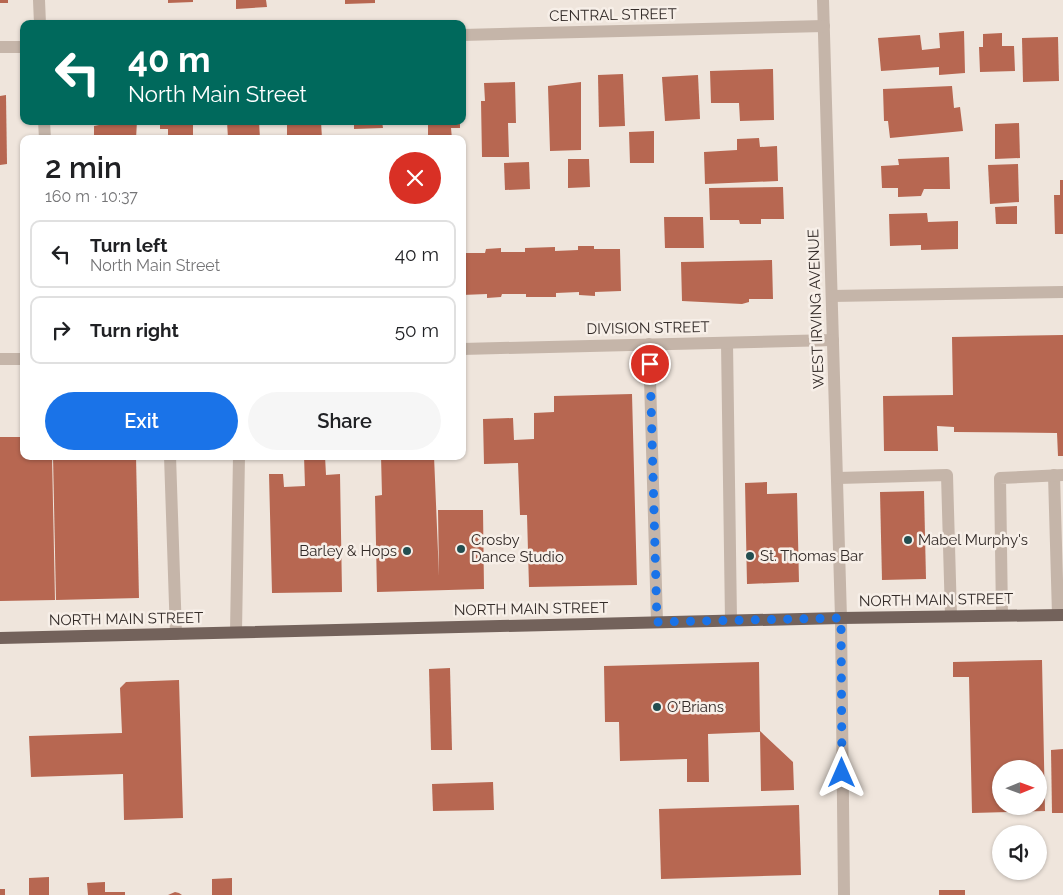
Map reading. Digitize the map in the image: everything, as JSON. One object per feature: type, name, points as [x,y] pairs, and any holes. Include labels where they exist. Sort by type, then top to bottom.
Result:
[{"type":"main road","name":"NORTH MAIN STREET","points":[[0,638],[731,620],[1060,615]]},
{"type":"street","points":[[40,0],[40,20]]},
{"type":"street","name":"WEST IRVING AVENUE","points":[[823,0],[838,478],[844,895]]},
{"type":"street","name":"CENTRAL STREET","points":[[466,35],[824,26]]},
{"type":"street","points":[[0,47],[20,46]]},
{"type":"street","points":[[832,296],[1063,292]]},
{"type":"street","name":"DIVISION STREET","points":[[466,349],[833,340]]},
{"type":"street","points":[[727,342],[731,620]]},
{"type":"street","points":[[649,344],[657,622]]},
{"type":"street","points":[[0,359],[20,359]]},
{"type":"street","points":[[170,460],[176,634]]},
{"type":"street","points":[[236,632],[239,460]]},
{"type":"street","points":[[838,478],[947,475],[950,616]]},
{"type":"street","points":[[1002,615],[1000,478],[1058,475],[1060,615]]},
{"type":"building","points":[[0,0],[8,0],[8,3],[0,3]]},
{"type":"building","points":[[168,0],[193,0],[193,2],[168,3]]},
{"type":"building","points":[[236,0],[266,0],[267,7],[236,9]]},
{"type":"building","points":[[345,0],[375,0],[375,3],[345,4]]},
{"type":"building","points":[[964,31],[965,73],[939,75],[939,67],[881,71],[878,38],[920,35],[922,50],[940,48],[939,33]]},
{"type":"building","points":[[1002,33],[1002,46],[1014,46],[1015,71],[980,72],[979,47],[983,47],[983,34]]},
{"type":"building","points":[[1058,37],[1059,81],[1023,82],[1022,38]]},
{"type":"building","points":[[773,69],[774,120],[740,121],[739,103],[711,103],[710,71]]},
{"type":"building","points":[[623,74],[625,126],[599,127],[598,75]]},
{"type":"building","points":[[698,75],[700,119],[665,121],[662,77]]},
{"type":"building","points":[[515,82],[516,123],[508,123],[509,157],[482,157],[481,101],[485,101],[484,83]]},
{"type":"building","points":[[581,82],[581,150],[550,151],[548,86]]},
{"type":"building","points":[[952,86],[954,108],[960,107],[963,131],[890,138],[888,121],[884,121],[883,89]]},
{"type":"building","points":[[6,95],[7,164],[0,165],[0,96]]},
{"type":"building","points":[[1019,123],[1020,158],[995,159],[995,124]]},
{"type":"building","points":[[137,125],[136,135],[94,135],[94,126]]},
{"type":"building","points":[[160,125],[193,125],[193,135],[168,135],[168,129],[160,129]]},
{"type":"building","points":[[227,125],[259,125],[260,135],[228,135]]},
{"type":"building","points":[[287,125],[321,125],[322,135],[287,135]]},
{"type":"building","points":[[354,125],[383,125],[383,128],[354,129]]},
{"type":"building","points":[[428,125],[460,125],[460,128],[451,128],[452,135],[428,135]]},
{"type":"building","points":[[654,131],[654,163],[630,163],[629,132]]},
{"type":"building","points":[[759,138],[760,147],[777,146],[778,181],[705,184],[704,152],[737,150],[737,139]]},
{"type":"building","points":[[949,157],[950,189],[924,189],[921,196],[898,197],[898,188],[882,188],[881,166],[899,165],[898,159]]},
{"type":"building","points":[[568,159],[589,159],[590,187],[568,188]]},
{"type":"building","points":[[529,162],[530,189],[505,190],[504,163]]},
{"type":"building","points":[[1018,164],[1019,202],[990,204],[988,165]]},
{"type":"building","points":[[1060,180],[1063,180],[1063,234],[1055,234],[1054,195],[1060,195]]},
{"type":"building","points":[[783,187],[784,219],[761,219],[761,224],[740,224],[739,220],[710,220],[709,188]]},
{"type":"building","points":[[1017,206],[1017,224],[996,224],[995,207]]},
{"type":"building","points":[[927,213],[928,222],[958,221],[958,249],[921,250],[921,245],[890,246],[889,214]]},
{"type":"building","points":[[664,217],[703,217],[704,248],[665,248]]},
{"type":"building","points":[[578,246],[594,246],[594,249],[620,249],[621,291],[595,292],[595,296],[579,295],[579,292],[556,293],[556,297],[526,297],[526,294],[502,294],[501,297],[487,298],[487,294],[466,295],[466,253],[485,253],[486,249],[501,248],[501,252],[525,252],[525,248],[555,247],[555,251],[578,250]]},
{"type":"building","points":[[772,260],[773,299],[749,299],[749,302],[742,304],[682,301],[681,262]]},
{"type":"building","points":[[1063,335],[1063,456],[1058,456],[1057,433],[954,432],[954,427],[937,426],[938,451],[884,451],[883,396],[953,395],[952,337]]},
{"type":"building","points":[[632,394],[637,585],[529,587],[527,515],[520,515],[518,463],[484,464],[483,419],[513,418],[514,440],[534,439],[534,413],[554,412],[554,396]]},
{"type":"building","points":[[0,437],[20,437],[20,460],[52,460],[55,600],[0,601]]},
{"type":"building","points":[[53,460],[136,460],[139,598],[56,600]]},
{"type":"building","points":[[304,460],[325,460],[326,475],[340,474],[342,592],[272,593],[269,474],[283,474],[284,487],[305,486]]},
{"type":"building","name":"Barley & Hops","points":[[381,460],[434,460],[439,576],[438,510],[483,510],[484,589],[377,592],[375,496],[382,495]]},
{"type":"building","points":[[767,482],[767,494],[797,493],[799,582],[747,584],[745,483]]},
{"type":"building","points":[[924,491],[926,579],[882,580],[880,492]]},
{"type":"building","points":[[1042,660],[1044,760],[992,760],[992,812],[972,813],[969,677],[953,677],[953,662]]},
{"type":"building","points":[[759,662],[760,731],[793,762],[794,790],[761,791],[760,732],[708,734],[709,782],[687,782],[687,759],[620,761],[619,722],[605,722],[604,666]]},
{"type":"building","points":[[450,668],[452,750],[431,750],[429,669]]},
{"type":"building","points":[[179,680],[183,818],[124,820],[123,774],[31,777],[29,736],[122,733],[120,688],[126,682]]},
{"type":"building","points":[[1063,749],[1063,813],[1052,813],[1051,750]]},
{"type":"building","points":[[493,782],[494,810],[433,811],[432,784]]},
{"type":"building","points":[[799,805],[801,875],[661,879],[659,809]]},
{"type":"building","points":[[49,877],[49,895],[29,895],[29,878]]},
{"type":"building","points":[[232,878],[232,895],[212,895],[212,879]]},
{"type":"building","points":[[105,882],[105,892],[125,892],[125,895],[88,895],[87,883]]},
{"type":"building","points":[[0,889],[5,889],[5,895],[0,895]]},
{"type":"building","points":[[939,890],[965,890],[965,895],[939,895]]},
{"type":"building","points":[[175,892],[182,895],[168,895]]},
{"type":"place","name":"Mabel Murphy's","points":[[908,540]]},
{"type":"place","name":"Crosby Dance Studio","points":[[461,549]]},
{"type":"place","name":"Barley & Hops","points":[[407,551]]},
{"type":"place","name":"St. Thomas Bar","points":[[750,556]]},
{"type":"place","name":"O'Brians","points":[[657,707]]},
{"type":"route","points":[[650,364],[657,622],[841,618],[842,773]]}]
